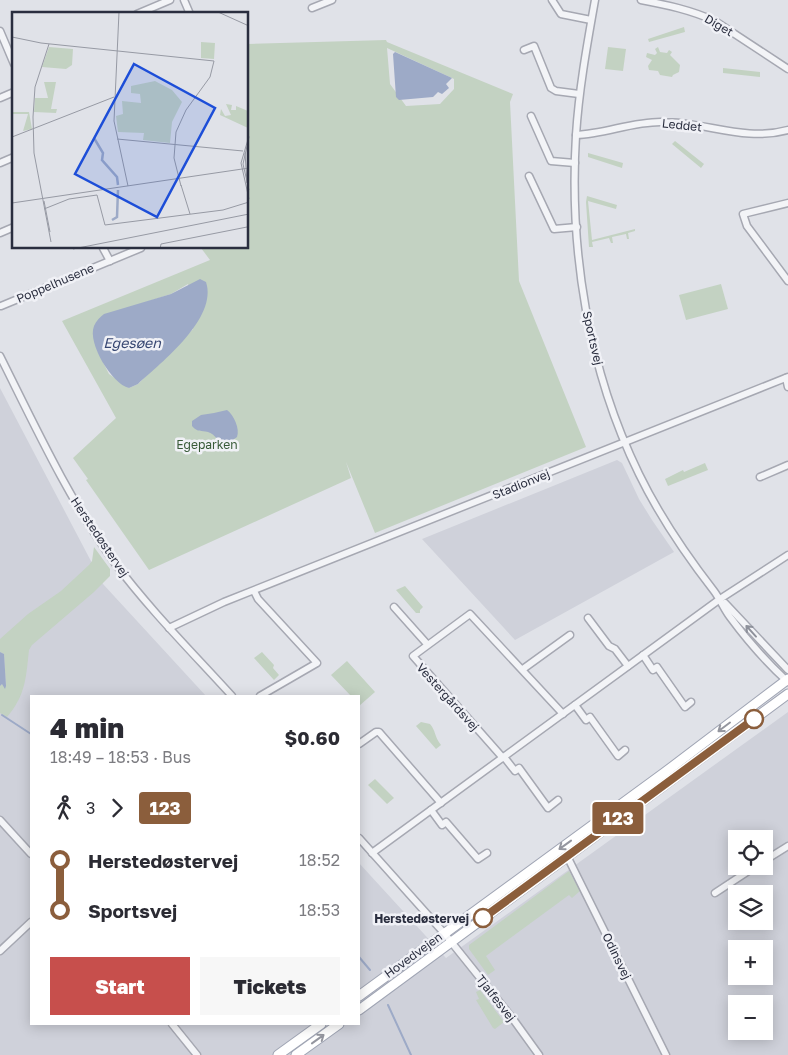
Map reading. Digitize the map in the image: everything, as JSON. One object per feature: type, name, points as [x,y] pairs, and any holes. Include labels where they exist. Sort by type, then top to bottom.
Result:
[{"type":"main road","name":"Hovedvejen","points":[[360,995],[787,680]]},
{"type":"main road","name":"Hovedvejen","points":[[360,1009],[788,694]]},
{"type":"main road","points":[[278,1055],[320,1025]]},
{"type":"main road","points":[[296,1055],[338,1025]]},
{"type":"street","points":[[142,12],[170,0]]},
{"type":"street","points":[[184,0],[189,12]]},
{"type":"street","points":[[312,8],[332,0]]},
{"type":"street","points":[[552,0],[561,14],[591,20]]},
{"type":"street","name":"Sportsvej","points":[[595,0],[579,94],[574,193],[582,287],[605,389],[639,475],[662,515],[720,599],[729,616],[774,670],[787,680]]},
{"type":"street","name":"Diget","points":[[641,0],[705,16],[788,69]]},
{"type":"street","points":[[0,31],[12,59]]},
{"type":"street","points":[[524,50],[534,46],[551,88],[556,91],[579,94]]},
{"type":"street","points":[[0,98],[12,93]]},
{"type":"street","points":[[532,116],[551,161],[575,163]]},
{"type":"street","name":"Leddet","points":[[576,135],[660,122],[747,134],[771,134],[788,130]]},
{"type":"street","points":[[0,163],[12,158]]},
{"type":"street","points":[[529,176],[554,228],[576,227]]},
{"type":"street","points":[[788,203],[743,214],[746,224],[788,281]]},
{"type":"street","points":[[0,233],[12,228]]},
{"type":"street","name":"Poppelhusene","points":[[104,249],[110,260]]},
{"type":"street","name":"Poppelhusene","points":[[1,306],[138,249]]},
{"type":"street","name":"Herstedøstervej","points":[[0,356],[60,476],[114,561],[146,603],[231,695]]},
{"type":"street","points":[[787,377],[788,387]]},
{"type":"street","name":"Stadionvej","points":[[169,628],[224,602],[787,377]]},
{"type":"street","points":[[760,477],[788,465]]},
{"type":"street","points":[[372,853],[720,599],[788,555]]},
{"type":"street","points":[[254,590],[258,599],[317,663],[262,695]]},
{"type":"street","name":"Sportsvej","points":[[720,599],[788,670]]},
{"type":"street","points":[[394,607],[427,644]]},
{"type":"street","name":"Vestergårdsvej","points":[[558,800],[548,808],[519,768],[514,771],[412,656],[470,614],[563,714]]},
{"type":"street","points":[[588,618],[609,646],[615,649],[628,666]]},
{"type":"street","points":[[523,670],[570,635]]},
{"type":"street","points":[[643,655],[653,670],[657,667],[685,707],[691,702]]},
{"type":"street","points":[[575,705],[586,720],[590,717],[618,756],[626,750]]},
{"type":"street","points":[[360,743],[376,732],[379,732],[441,803]]},
{"type":"street","points":[[431,810],[442,825],[446,822],[478,859],[487,853]]},
{"type":"street","points":[[0,820],[30,853]]},
{"type":"street","points":[[360,839],[452,942]]},
{"type":"street","points":[[773,856],[788,846]]},
{"type":"street","name":"Odinsvej","points":[[567,856],[666,1055]]},
{"type":"street","points":[[715,893],[742,875]]},
{"type":"street","points":[[0,952],[30,923]]},
{"type":"street","name":"Tjalfesvej","points":[[452,942],[540,1055]]},
{"type":"street","points":[[173,1025],[197,1055]]},
{"type":"shaded area","points":[[0,388],[103,584],[205,695],[30,695],[30,1025],[360,1025],[360,864],[446,958],[788,712],[788,1055],[0,1055]]},
{"type":"shaded area","points":[[617,460],[622,463],[639,499],[674,552],[515,640],[422,539]]},
{"type":"green space","points":[[684,27],[685,32],[649,42],[648,39]]},
{"type":"green space","name":"Egeparken","points":[[386,40],[513,94],[510,102],[519,281],[586,447],[375,533],[346,462],[351,478],[149,570],[86,480],[88,479],[73,458],[116,418],[62,321],[210,260],[202,249],[249,249],[249,44]],"holes":[[[387,48],[454,79],[454,89],[440,104],[406,106],[390,84]],[[188,284],[193,329],[138,384],[129,388],[109,374],[97,350],[115,312],[171,294]]]},
{"type":"green space","points":[[608,47],[626,49],[623,71],[605,69]]},
{"type":"green space","points":[[658,47],[660,52],[667,53],[669,50],[672,52],[670,55],[680,65],[679,72],[672,77],[660,75],[658,71],[649,70],[648,66],[652,60],[646,57],[647,53],[655,55],[657,53],[655,49]]},
{"type":"green space","points":[[723,68],[760,72],[760,77],[723,73]]},
{"type":"green space","points":[[675,141],[704,164],[701,168],[672,144]]},
{"type":"green space","points":[[588,153],[623,163],[622,168],[588,157]]},
{"type":"green space","points":[[587,196],[617,205],[616,209],[588,201],[592,240],[635,229],[635,231],[628,233],[629,239],[627,239],[626,234],[612,237],[613,243],[611,243],[609,238],[592,242],[593,247],[589,247]]},
{"type":"green space","points":[[721,284],[728,309],[686,320],[679,295]]},
{"type":"green space","points":[[705,463],[708,470],[668,486],[665,479],[683,470],[684,472]]},
{"type":"green space","points":[[94,547],[110,569],[110,576],[32,645],[29,650],[22,693],[7,717],[0,713],[0,686],[2,684],[6,686],[4,654],[0,652],[0,639],[28,614],[61,591],[89,565],[92,561]]},
{"type":"green space","points":[[405,586],[423,607],[420,613],[416,613],[396,590]]},
{"type":"green space","points":[[262,652],[274,665],[273,668],[279,675],[274,680],[254,658]]},
{"type":"green space","points":[[347,661],[375,692],[360,705],[360,695],[350,695],[331,675]]},
{"type":"green space","points":[[421,722],[430,724],[433,729],[441,745],[436,749],[416,726]]},
{"type":"green space","points":[[375,779],[394,798],[387,804],[368,785]]},
{"type":"green space","points":[[569,871],[580,891],[572,898],[569,895],[486,956],[495,970],[488,975],[469,949],[469,945]]},
{"type":"green space","points":[[480,990],[504,1022],[495,1029],[476,1000],[479,999],[476,992]]},
{"type":"water","points":[[395,52],[452,78],[446,84],[449,88],[442,94],[438,92],[433,97],[399,100],[396,97],[393,54]]},
{"type":"water","name":"Egesøen","points":[[200,279],[206,282],[208,296],[204,310],[186,338],[138,384],[129,388],[122,385],[102,362],[94,342],[94,326],[97,321],[104,314],[171,294]]},
{"type":"water","points":[[227,410],[234,419],[238,430],[237,437],[231,441],[223,443],[212,434],[192,426],[192,421],[201,415]]},
{"type":"water","points":[[0,652],[4,654],[5,689],[2,684],[0,686]]},
{"type":"waterway","points":[[2,715],[30,733]]},
{"type":"waterway","points":[[360,958],[370,970]]},
{"type":"waterway","points":[[388,1005],[411,1055]]},
{"type":"bus line","name":"123","points":[[483,918],[754,719]]},
{"type":"place","name":"Herstedøstervej","points":[[483,918]]}]
